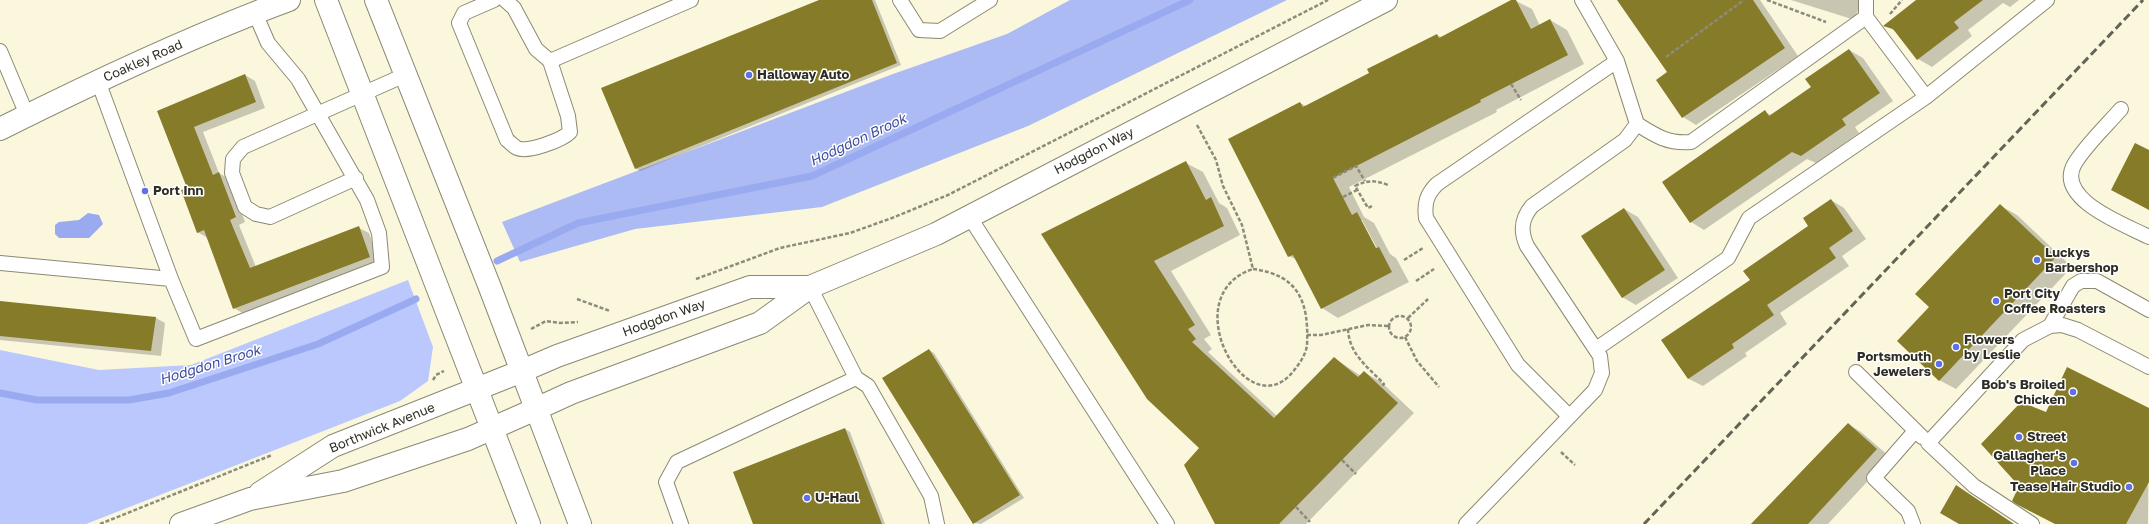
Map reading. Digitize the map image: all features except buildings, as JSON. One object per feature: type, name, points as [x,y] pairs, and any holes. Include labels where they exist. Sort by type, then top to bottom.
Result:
[{"type":"street","name":"Coakley Road","points":[[0,129],[98,81],[255,13],[290,0]]},
{"type":"street","points":[[326,0],[529,524]]},
{"type":"street","points":[[376,0],[489,285],[580,524]]},
{"type":"street","name":"Hodgdon Way","points":[[536,409],[571,393],[760,323],[810,287],[936,234],[1378,2]]},
{"type":"street","name":"Hodgdon Way","points":[[522,371],[557,356],[750,286],[810,287]]},
{"type":"street","name":"Borthwick Avenue","points":[[250,499],[333,446],[522,371]]},
{"type":"street","name":"Borthwick Avenue","points":[[181,524],[250,499],[343,481],[468,439],[536,409]]},
{"type":"lane","points":[[494,0],[464,13],[459,23],[507,140],[517,148],[527,150],[564,137],[570,132],[568,116],[550,61],[536,49],[514,8],[505,0]]},
{"type":"lane","points":[[550,61],[691,0]]},
{"type":"lane","points":[[900,0],[919,30],[940,31],[990,0]]},
{"type":"lane","points":[[1866,0],[1866,17],[1926,97]]},
{"type":"lane","points":[[1596,349],[1728,258],[1749,218],[1926,97],[2047,0]]},
{"type":"lane","points":[[1587,2],[1617,61],[1637,124],[1668,142],[1678,143],[1691,142],[1866,17]]},
{"type":"lane","points":[[98,81],[171,279],[196,339],[382,268],[379,234],[367,200],[356,178],[298,79],[268,43],[255,13]]},
{"type":"lane","points":[[0,51],[27,116]]},
{"type":"lane","points":[[1570,416],[1518,365],[1426,218],[1424,208],[1426,198],[1437,184],[1617,61]]},
{"type":"lane","points":[[356,178],[270,216],[256,214],[245,207],[232,173],[233,158],[243,146],[405,75]]},
{"type":"lane","points":[[2121,109],[2074,164],[2071,178],[2074,192],[2087,204],[2149,236]]},
{"type":"lane","points":[[1466,524],[1600,383],[1602,365],[1596,349],[1527,246],[1523,238],[1523,220],[1532,206],[1625,140],[1637,124]]},
{"type":"lane","points":[[970,216],[1167,524]]},
{"type":"lane","points":[[0,263],[171,279]]},
{"type":"lane","points":[[2050,326],[2073,286],[2081,281],[2097,281],[2149,310]]},
{"type":"lane","points":[[810,287],[856,378],[868,386],[931,496],[937,524]]},
{"type":"lane","points":[[1928,443],[2022,340],[2050,326],[2062,325],[2078,330],[2149,367]]},
{"type":"lane","points":[[1856,372],[1915,431],[1974,486],[2032,524]]},
{"type":"lane","points":[[681,524],[666,482],[677,462],[856,378]]},
{"type":"lane","points":[[1913,524],[1908,511],[1874,478],[1915,431]]},
{"type":"path","points":[[691,281],[780,248],[850,233],[948,195],[1328,0]]},
{"type":"path","points":[[1666,57],[1744,0]]},
{"type":"path","points":[[1767,0],[1828,22]]},
{"type":"path","points":[[1890,14],[1902,0]]},
{"type":"path","points":[[1511,84],[1521,100]]},
{"type":"path","points":[[1194,119],[1216,160],[1223,186],[1242,225],[1253,269]]},
{"type":"path","points":[[1333,178],[1356,166],[1364,181]]},
{"type":"path","points":[[1372,206],[1368,208],[1355,186],[1364,181],[1375,181],[1388,185]]},
{"type":"path","points":[[1343,197],[1357,190]]},
{"type":"path","points":[[1404,260],[1426,246]]},
{"type":"path","points":[[1416,281],[1439,267]]},
{"type":"path","points":[[1253,269],[1276,274],[1295,289],[1306,310],[1306,348],[1301,361],[1287,378],[1280,383],[1272,385],[1259,385],[1247,379],[1225,350],[1219,332],[1218,304],[1224,290],[1234,278],[1253,269]]},
{"type":"path","points":[[577,299],[610,311]]},
{"type":"path","points":[[1408,318],[1428,299]]},
{"type":"path","points":[[603,313],[617,308]]},
{"type":"path","points":[[1396,316],[1408,318],[1412,323],[1412,329],[1405,337],[1399,338],[1393,336],[1390,332],[1389,326],[1391,320],[1396,316]]},
{"type":"path","points":[[546,321],[560,323],[584,320]]},
{"type":"path","points":[[1307,334],[1321,335],[1368,325],[1389,326]]},
{"type":"path","points":[[1348,329],[1350,344],[1354,352],[1384,384],[1381,387]]},
{"type":"path","points":[[1405,337],[1417,362],[1439,387]]},
{"type":"path","points":[[1558,449],[1575,465]]},
{"type":"path","points":[[1342,460],[1356,474]]},
{"type":"path","points":[[1296,507],[1310,522]]},
{"type":"shaded area","points":[[1070,0],[1287,0],[1028,126],[822,207],[635,229],[520,262],[502,222],[893,74],[1007,34]]},
{"type":"shaded area","points":[[88,213],[99,215],[103,224],[89,238],[59,238],[55,234],[55,225],[59,222],[79,220]]},
{"type":"shaded area","points":[[408,280],[433,347],[428,381],[400,401],[86,524],[0,524],[0,350],[99,370],[191,365]]},
{"type":"waterway","name":"Hodgdon Brook","points":[[497,261],[578,223],[812,176],[1190,0]]},
{"type":"waterway","name":"Hodgdon Brook","points":[[0,393],[37,400],[129,400],[169,393],[318,344],[416,299]]},
{"type":"railway","points":[[1644,524],[2143,0]]},
{"type":"place","name":"Halloway Auto","points":[[749,75]]},
{"type":"place","name":"Port Inn","points":[[145,191]]},
{"type":"place","name":"Luckys Barbershop","points":[[2037,260]]},
{"type":"place","name":"Port City Coffee Roasters","points":[[1996,301]]},
{"type":"place","name":"Flowers by Leslie","points":[[1956,347]]},
{"type":"place","name":"Portsmouth Jewelers","points":[[1939,364]]},
{"type":"place","name":"Bob's Broiled Chicken","points":[[2073,392]]},
{"type":"place","name":"Street","points":[[2019,437]]},
{"type":"place","name":"Gallagher's Place","points":[[2074,463]]},
{"type":"place","name":"Tease Hair Studio","points":[[2129,487]]},
{"type":"place","name":"U-Haul","points":[[807,498]]}]
